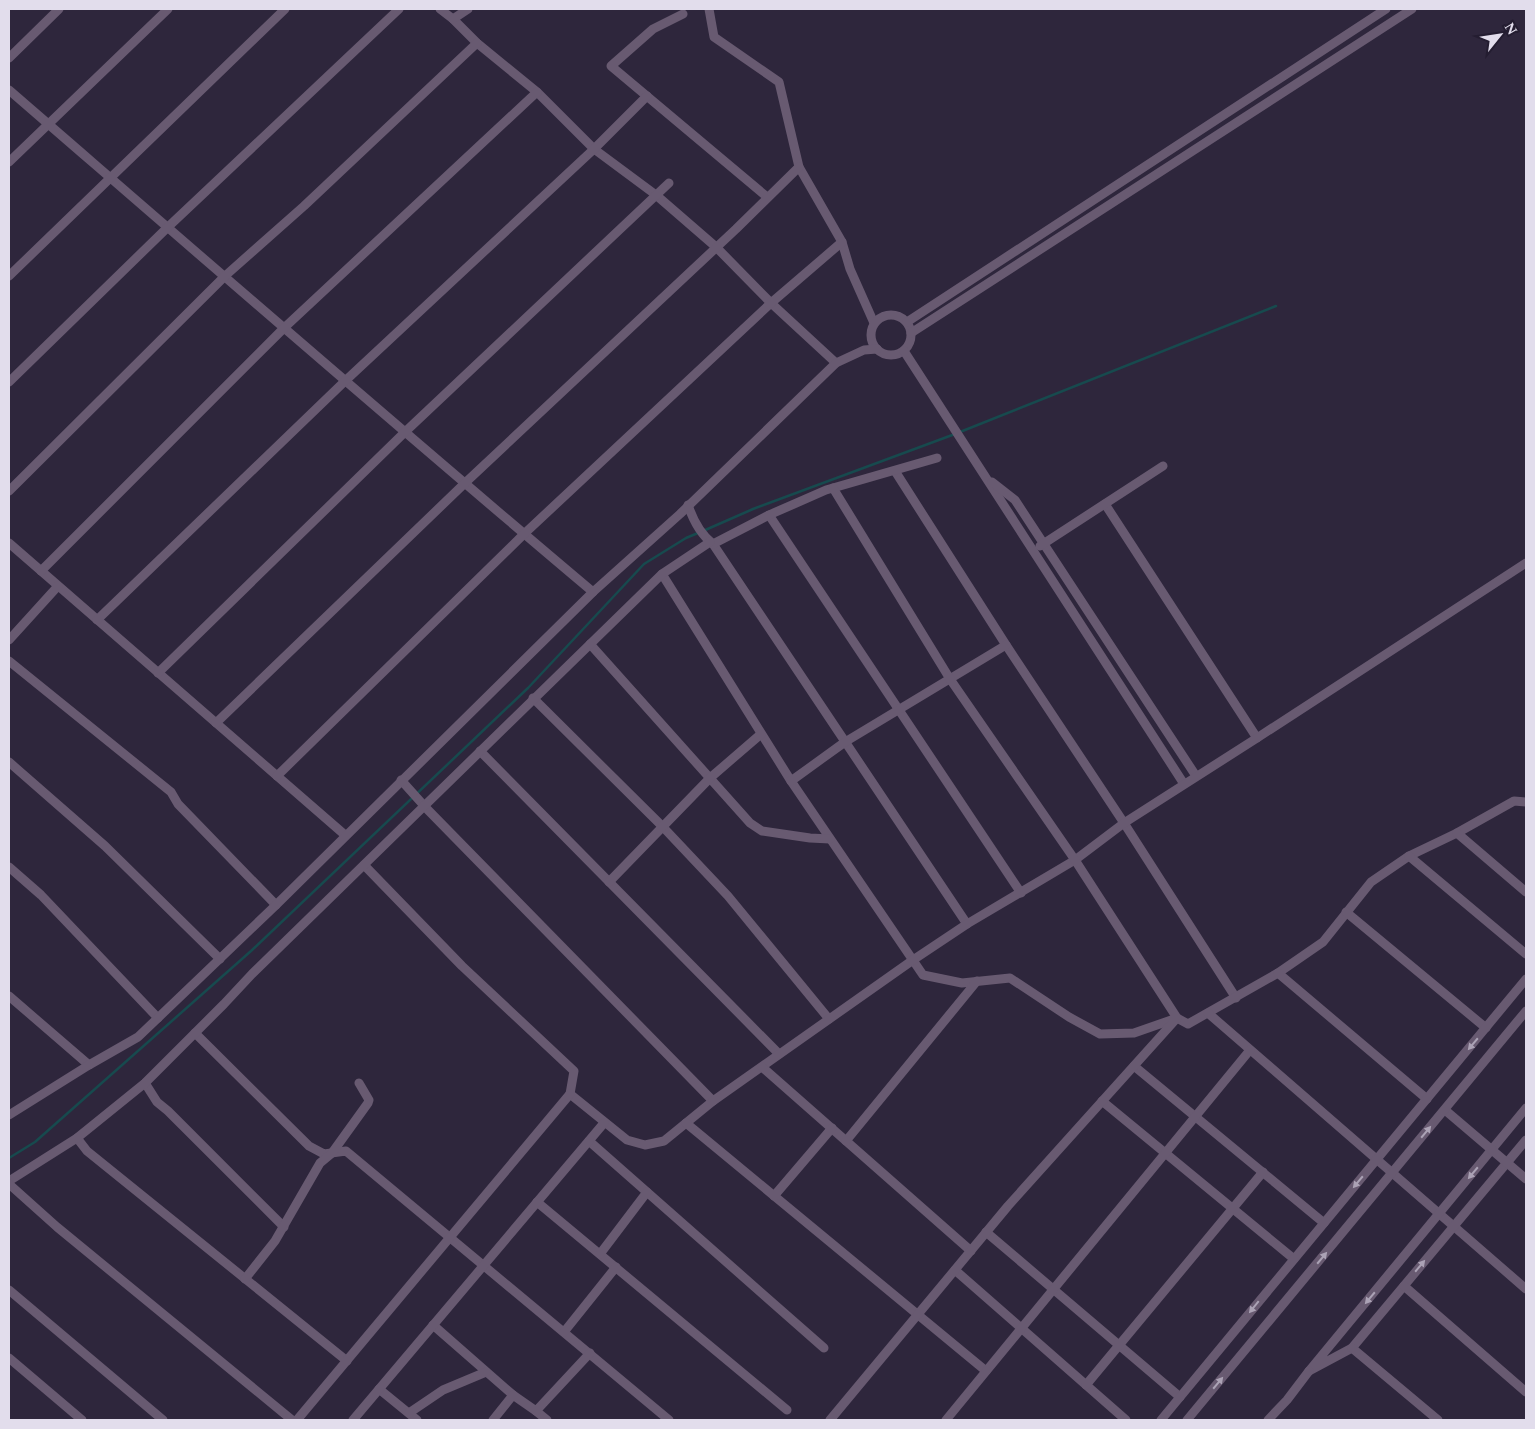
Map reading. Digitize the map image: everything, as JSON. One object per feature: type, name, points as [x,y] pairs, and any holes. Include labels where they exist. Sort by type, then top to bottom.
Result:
[{"type":"street","points":[[9,58],[59,9]]},
{"type":"street","points":[[9,162],[168,9]]},
{"type":"street","points":[[9,276],[109,177],[285,9]]},
{"type":"street","points":[[9,382],[168,227],[399,9]]},
{"type":"street","points":[[440,9],[477,43],[536,92],[594,149],[656,195],[716,247],[836,363]]},
{"type":"street","points":[[453,19],[468,9]]},
{"type":"street","points":[[709,9],[714,37],[779,82],[798,167],[842,242],[850,269],[874,323],[872,340],[877,349],[888,355],[893,355],[904,351],[908,346],[911,334],[907,322],[897,316],[888,315],[874,323]]},
{"type":"street","points":[[907,322],[1386,9]]},
{"type":"street","points":[[911,334],[1412,9]]},
{"type":"street","points":[[683,14],[653,29],[611,66],[767,198]]},
{"type":"street","points":[[9,491],[225,276],[304,206],[477,43]]},
{"type":"street","points":[[9,90],[225,276],[344,382],[406,432],[593,592]]},
{"type":"street","points":[[41,571],[284,328],[536,92]]},
{"type":"street","points":[[98,620],[344,382],[594,149],[647,96]]},
{"type":"street","points":[[216,723],[465,483],[716,247],[798,167]]},
{"type":"street","points":[[158,672],[406,432],[669,183]]},
{"type":"street","points":[[277,776],[524,534],[772,303],[842,242]]},
{"type":"street","points":[[9,1115],[138,1037],[276,905],[593,592],[688,505],[836,363],[864,350],[877,349]]},
{"type":"street","points":[[904,351],[1184,784]]},
{"type":"street","points":[[292,1420],[57,1227],[9,1182],[77,1138],[145,1083],[252,974],[662,574],[710,541],[833,488],[937,458]]},
{"type":"street","points":[[1033,551],[1163,466]]},
{"type":"street","points":[[895,471],[1236,998]]},
{"type":"street","points":[[986,478],[1014,500],[1196,776]]},
{"type":"street","points":[[833,488],[950,679],[1074,860],[1177,1018],[1188,1024],[1278,973],[1323,942],[1371,882],[1409,856],[1457,833],[1514,801],[1526,802]]},
{"type":"street","points":[[1105,504],[1257,738]]},
{"type":"street","points":[[688,505],[693,519],[710,541],[967,924]]},
{"type":"street","points":[[769,515],[1021,893]]},
{"type":"street","points":[[9,543],[345,835]]},
{"type":"street","points":[[570,1094],[627,1140],[645,1145],[664,1141],[713,1101],[913,960],[967,924],[1074,860],[1124,823],[1526,563]]},
{"type":"street","points":[[662,574],[791,781],[923,975],[962,982],[1010,978],[1069,1017],[1100,1034],[1134,1034],[1177,1018]]},
{"type":"street","points":[[9,640],[58,586]]},
{"type":"street","points":[[590,644],[750,824],[762,831],[830,839]]},
{"type":"street","points":[[791,781],[845,742],[1006,645]]},
{"type":"street","points":[[9,661],[171,792],[178,804],[276,905]]},
{"type":"street","points":[[533,698],[662,826],[728,896],[829,1019]]},
{"type":"street","points":[[609,882],[710,778],[761,734]]},
{"type":"street","points":[[480,751],[780,1054]]},
{"type":"street","points":[[9,762],[105,846],[220,959]]},
{"type":"street","points":[[401,780],[713,1101]]},
{"type":"street","points":[[1457,833],[1526,892]]},
{"type":"street","points":[[1409,856],[1526,954]]},
{"type":"street","points":[[297,1420],[570,1094],[574,1070],[462,966],[364,865]]},
{"type":"street","points":[[9,867],[41,895],[158,1018]]},
{"type":"street","points":[[1346,912],[1486,1028]]},
{"type":"street","points":[[1278,973],[1427,1099]]},
{"type":"street","points":[[1161,1420],[1526,979]]},
{"type":"street","points":[[846,1141],[976,981]]},
{"type":"street","points":[[9,996],[89,1065]]},
{"type":"street","points":[[1187,1420],[1526,1011]]},
{"type":"street","points":[[1208,1013],[1526,1289]]},
{"type":"street","points":[[830,1420],[986,1232],[1177,1018]]},
{"type":"street","points":[[195,1033],[309,1146],[324,1154],[346,1151],[669,1420]]},
{"type":"street","points":[[946,1420],[1250,1050]]},
{"type":"street","points":[[1134,1066],[1324,1223]]},
{"type":"street","points":[[762,1067],[971,1251]]},
{"type":"street","points":[[145,1083],[157,1102],[284,1227]]},
{"type":"street","points":[[245,1279],[284,1227],[320,1163],[332,1153],[368,1103],[369,1100],[360,1083]]},
{"type":"street","points":[[1102,1101],[1294,1259]]},
{"type":"street","points":[[1268,1420],[1287,1400],[1526,1108]]},
{"type":"street","points":[[1444,1110],[1526,1179]]},
{"type":"street","points":[[353,1420],[604,1123]]},
{"type":"street","points":[[686,1123],[986,1372]]},
{"type":"street","points":[[774,1196],[832,1128]]},
{"type":"street","points":[[77,1138],[87,1151],[347,1361]]},
{"type":"street","points":[[1309,1371],[1352,1348],[1526,1140]]},
{"type":"street","points":[[589,1141],[824,1348]]},
{"type":"street","points":[[1086,1385],[1263,1172]]},
{"type":"street","points":[[600,1254],[647,1192]]},
{"type":"street","points":[[537,1202],[787,1410]]},
{"type":"street","points":[[986,1232],[1180,1397]]},
{"type":"street","points":[[564,1332],[616,1267]]},
{"type":"street","points":[[955,1270],[1126,1420]]},
{"type":"street","points":[[1404,1286],[1526,1392]]},
{"type":"street","points":[[9,1290],[163,1420]]},
{"type":"street","points":[[433,1325],[513,1395],[547,1420]]},
{"type":"street","points":[[1352,1348],[1438,1420]]},
{"type":"street","points":[[536,1411],[590,1353]]},
{"type":"street","points":[[9,1358],[82,1420]]},
{"type":"street","points":[[409,1413],[443,1390],[486,1372]]},
{"type":"street","points":[[379,1389],[417,1420]]},
{"type":"street","points":[[492,1420],[513,1395]]},
{"type":"waterway","points":[[960,432],[1276,306]]},
{"type":"waterway","points":[[703,531],[753,509],[955,434]]},
{"type":"waterway","points":[[9,1158],[35,1142],[251,951],[528,688],[644,564],[686,538],[698,533]]}]
